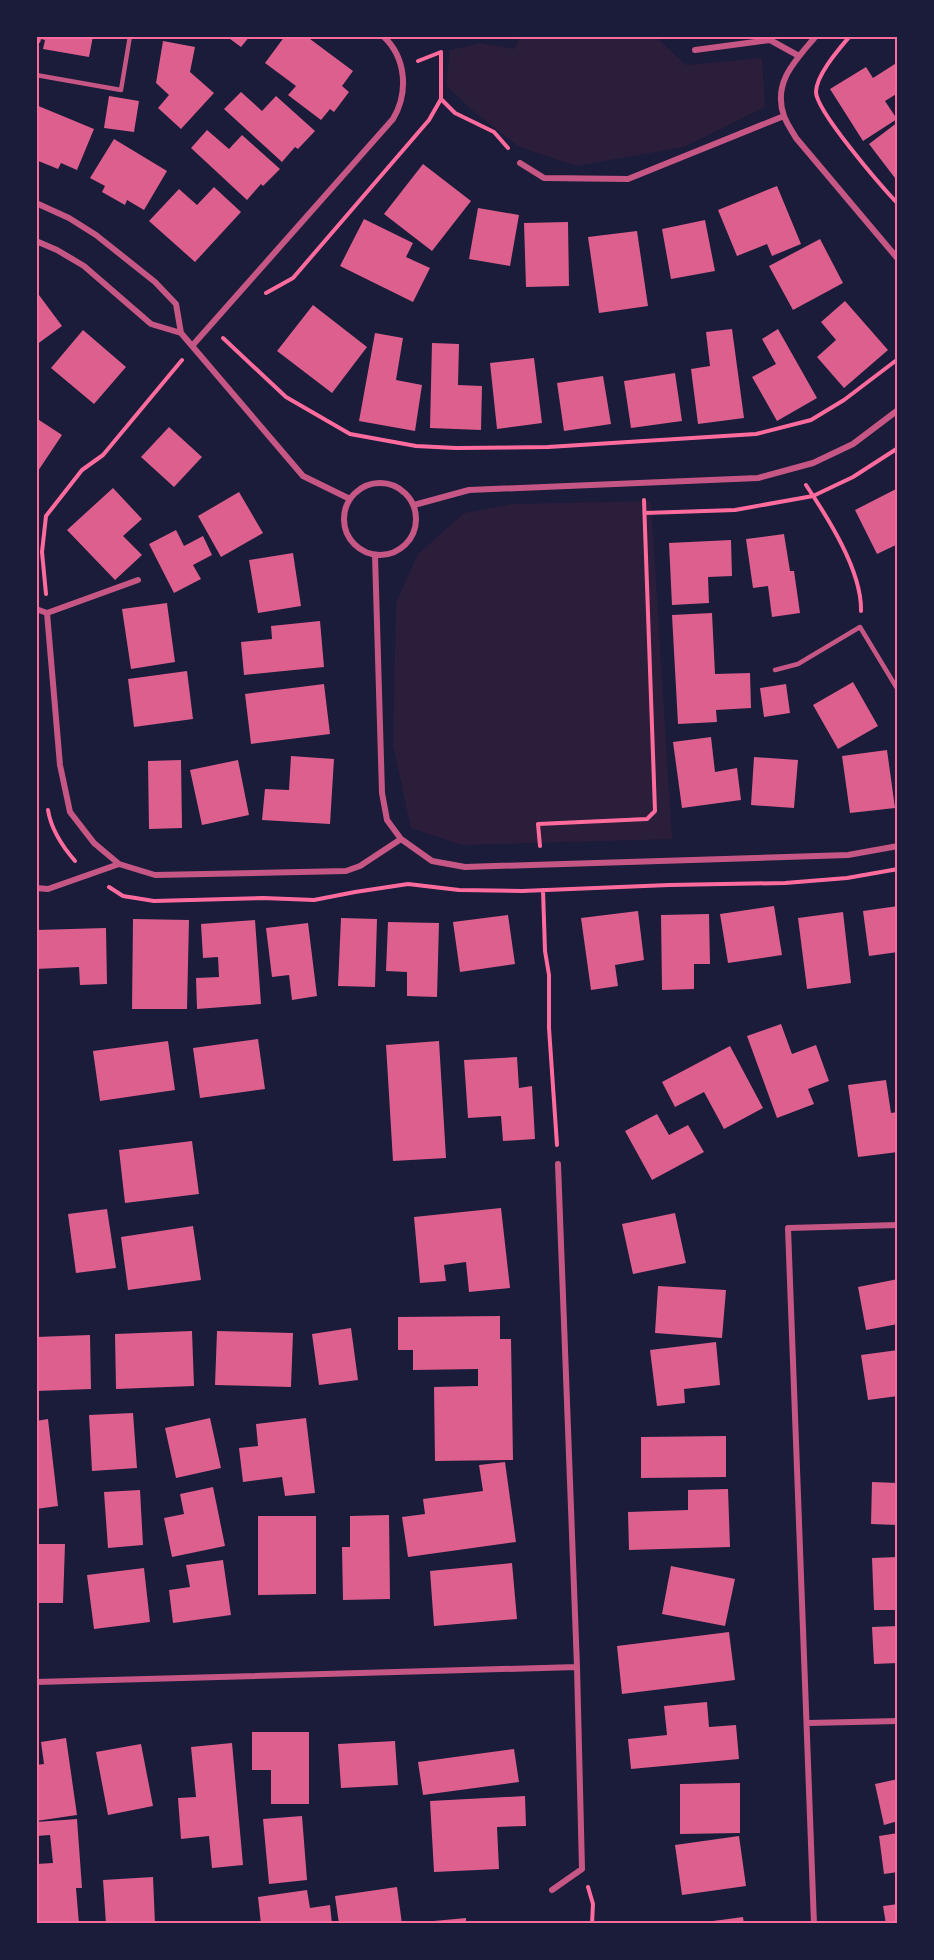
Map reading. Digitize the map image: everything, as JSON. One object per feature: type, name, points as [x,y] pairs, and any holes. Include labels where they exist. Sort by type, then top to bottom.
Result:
[{"type":"street","points":[[192,346],[393,119],[400,108],[403,91],[402,67],[396,50],[383,36]]},
{"type":"street","points":[[816,36],[791,67],[780,89],[784,116],[796,138],[898,259]]},
{"type":"street","points":[[695,50],[770,40],[799,56]]},
{"type":"street","points":[[520,163],[544,178],[628,179],[784,116]]},
{"type":"street","points":[[36,203],[69,218],[96,235],[155,282],[176,304],[181,333],[303,476],[350,499]]},
{"type":"street","points":[[36,241],[84,266],[151,324],[181,333]]},
{"type":"street","points":[[414,505],[469,490],[758,478],[813,463],[853,444],[898,410]]},
{"type":"street","points":[[384,483],[397,487],[414,505],[415,530],[409,542],[394,552],[375,555],[360,549],[347,536],[344,524],[345,511],[350,499],[360,489],[372,484],[384,483]]},
{"type":"street","points":[[375,555],[382,794],[387,820],[401,839],[432,861],[465,867],[542,865],[848,855],[898,846]]},
{"type":"street","points":[[36,609],[47,613],[138,580]]},
{"type":"street","points":[[47,613],[60,765],[70,812],[94,843],[119,864],[154,875],[346,871],[360,866],[401,839]]},
{"type":"street","points":[[36,888],[48,889],[119,864]]},
{"type":"street","points":[[552,1890],[582,1869],[577,1667],[558,1164]]},
{"type":"street","points":[[814,1924],[788,1228],[898,1225]]},
{"type":"street","points":[[36,1682],[577,1667]]},
{"type":"street","points":[[808,1723],[898,1721]]},
{"type":"lane","points":[[36,75],[121,90],[130,36]]},
{"type":"lane","points":[[775,670],[798,664],[860,627],[898,690]]},
{"type":"path","points":[[850,36],[822,74],[816,91],[819,106],[863,166],[898,204]]},
{"type":"path","points":[[263,295],[293,278],[429,120],[441,99],[441,52],[402,67]]},
{"type":"path","points":[[441,99],[456,113],[494,132],[520,163]]},
{"type":"path","points":[[221,337],[286,397],[350,434],[416,446],[456,448],[548,447],[756,434],[811,420],[898,359]]},
{"type":"path","points":[[47,613],[42,552],[46,516],[82,470],[103,455],[192,346]]},
{"type":"path","points":[[795,468],[841,544],[861,595],[860,627]]},
{"type":"path","points":[[558,1164],[549,1028],[549,975],[545,951],[538,824],[647,819],[655,811],[644,483]]},
{"type":"path","points":[[36,551],[42,552]]},
{"type":"path","points":[[582,1869],[593,1904],[592,1924]]},
{"type":"shaded area","points":[[521,36],[655,36],[686,65],[762,58],[765,107],[684,147],[576,166],[519,147],[472,110],[446,85],[450,50],[481,43],[514,49]]},
{"type":"shaded area","points":[[651,501],[672,839],[462,845],[411,828],[393,745],[396,603],[418,554],[464,513],[512,504]]},
{"type":"building","points":[[36,36],[93,36],[89,57],[43,49],[45,40],[41,39],[40,43],[36,42]]},
{"type":"building","points":[[226,36],[250,36],[241,47]]},
{"type":"building","points":[[285,36],[306,36],[353,71],[342,86],[349,92],[334,112],[330,109],[321,120],[288,95],[296,86],[265,63]]},
{"type":"building","points":[[163,41],[195,47],[190,72],[214,93],[181,129],[158,108],[169,95],[156,83]]},
{"type":"building","points":[[898,62],[898,93],[885,101],[897,119],[863,141],[830,89],[866,67],[873,78]]},
{"type":"building","points":[[241,92],[262,111],[276,96],[315,131],[298,149],[295,147],[282,162],[224,109]]},
{"type":"building","points":[[109,96],[139,101],[134,132],[104,128]]},
{"type":"building","points":[[36,105],[94,129],[77,170],[61,163],[58,169],[36,160]]},
{"type":"building","points":[[898,122],[898,182],[869,144]]},
{"type":"building","points":[[207,130],[229,149],[242,135],[280,169],[263,186],[261,184],[247,200],[191,148]]},
{"type":"building","points":[[114,139],[167,171],[144,210],[127,200],[125,205],[102,192],[105,186],[90,178]]},
{"type":"building","points":[[423,164],[471,201],[432,251],[384,214]]},
{"type":"building","points":[[777,186],[801,244],[772,256],[767,244],[737,256],[718,210]]},
{"type":"building","points":[[214,187],[241,212],[195,262],[149,221],[179,189],[197,205]]},
{"type":"building","points":[[478,208],[519,215],[510,266],[469,259]]},
{"type":"building","points":[[364,219],[413,243],[406,257],[430,268],[413,302],[340,266]]},
{"type":"building","points":[[705,220],[715,271],[671,279],[662,229]]},
{"type":"building","points":[[568,222],[569,286],[526,287],[524,223]]},
{"type":"building","points":[[637,231],[648,306],[599,313],[588,237]]},
{"type":"building","points":[[820,239],[843,283],[793,310],[769,266]]},
{"type":"building","points":[[36,291],[62,326],[36,345]]},
{"type":"building","points":[[845,301],[888,350],[844,388],[817,357],[836,340],[821,322]]},
{"type":"building","points":[[313,305],[367,347],[332,393],[277,351]]},
{"type":"building","points":[[732,329],[744,418],[698,424],[691,369],[710,366],[706,332]]},
{"type":"building","points":[[778,329],[817,398],[777,421],[752,377],[776,364],[762,339]]},
{"type":"building","points":[[83,330],[126,367],[94,404],[51,368]]},
{"type":"building","points":[[375,333],[403,338],[396,380],[422,385],[415,431],[359,421]]},
{"type":"building","points":[[432,343],[459,344],[458,385],[482,386],[481,430],[430,428]]},
{"type":"building","points":[[534,358],[542,423],[497,429],[490,363]]},
{"type":"building","points":[[675,373],[682,421],[631,428],[624,381]]},
{"type":"building","points":[[603,376],[611,424],[564,431],[557,383]]},
{"type":"building","points":[[36,418],[62,435],[36,474]]},
{"type":"building","points":[[169,427],[202,457],[174,487],[141,457]]},
{"type":"building","points":[[113,488],[142,519],[123,536],[142,555],[115,580],[67,530]]},
{"type":"building","points":[[898,488],[898,544],[877,554],[855,510]]},
{"type":"building","points":[[239,492],[263,533],[221,557],[198,516]]},
{"type":"building","points":[[176,530],[184,546],[203,536],[212,555],[193,565],[201,579],[174,593],[149,544]]},
{"type":"building","points":[[784,534],[790,571],[794,571],[800,613],[772,617],[768,586],[753,588],[746,539]]},
{"type":"building","points":[[731,540],[732,576],[708,577],[709,603],[672,605],[669,543]]},
{"type":"building","points":[[293,553],[301,606],[258,613],[249,560]]},
{"type":"building","points":[[167,603],[175,662],[131,669],[122,609]]},
{"type":"building","points":[[712,613],[715,674],[750,673],[751,708],[716,710],[717,722],[678,724],[672,615]]},
{"type":"building","points":[[320,621],[324,667],[244,675],[241,642],[272,639],[271,626]]},
{"type":"building","points":[[187,671],[193,719],[134,727],[128,679]]},
{"type":"building","points":[[853,682],[878,726],[838,749],[813,705]]},
{"type":"building","points":[[324,684],[330,734],[251,744],[245,694]]},
{"type":"building","points":[[786,684],[790,713],[764,717],[760,688]]},
{"type":"building","points":[[711,737],[715,772],[737,768],[741,800],[682,808],[673,742]]},
{"type":"building","points":[[887,750],[895,808],[850,813],[842,756]]},
{"type":"building","points":[[291,756],[334,759],[330,824],[262,820],[265,789],[289,790]]},
{"type":"building","points":[[754,757],[798,760],[794,808],[751,805]]},
{"type":"building","points":[[181,760],[182,828],[149,829],[148,761]]},
{"type":"building","points":[[238,760],[249,815],[202,825],[190,770]]},
{"type":"building","points":[[774,906],[782,955],[728,963],[720,914]]},
{"type":"building","points":[[898,906],[898,952],[869,956],[863,911]]},
{"type":"building","points":[[638,911],[644,960],[615,965],[618,986],[591,990],[581,918]]},
{"type":"building","points":[[843,912],[851,983],[807,989],[798,918]]},
{"type":"building","points":[[709,914],[710,964],[694,964],[694,989],[662,990],[661,915]]},
{"type":"building","points":[[508,915],[515,964],[460,972],[453,922]]},
{"type":"building","points":[[341,918],[377,919],[375,987],[338,986]]},
{"type":"building","points":[[133,919],[189,920],[187,1009],[132,1009]]},
{"type":"building","points":[[255,920],[261,1004],[197,1009],[196,978],[219,977],[218,957],[203,958],[201,924]]},
{"type":"building","points":[[388,922],[439,923],[437,997],[407,996],[407,972],[386,971]]},
{"type":"building","points":[[308,923],[317,996],[292,1000],[289,975],[272,977],[266,928]]},
{"type":"building","points":[[106,928],[107,984],[80,985],[79,967],[36,969],[36,930]]},
{"type":"building","points":[[781,1024],[792,1054],[816,1045],[829,1081],[808,1089],[814,1104],[777,1118],[747,1036]]},
{"type":"building","points":[[258,1039],[265,1089],[200,1098],[193,1048]]},
{"type":"building","points":[[168,1041],[175,1090],[100,1101],[93,1051]]},
{"type":"building","points":[[439,1041],[446,1158],[393,1161],[386,1045]]},
{"type":"building","points":[[730,1046],[763,1108],[724,1129],[704,1092],[675,1107],[662,1082]]},
{"type":"building","points":[[517,1057],[519,1088],[532,1086],[535,1139],[503,1141],[501,1116],[468,1118],[464,1060]]},
{"type":"building","points":[[886,1080],[891,1113],[898,1112],[898,1152],[858,1157],[848,1085]]},
{"type":"building","points":[[657,1114],[669,1135],[688,1125],[704,1152],[652,1180],[625,1131]]},
{"type":"building","points":[[192,1141],[199,1194],[125,1203],[119,1150]]},
{"type":"building","points":[[501,1208],[510,1288],[469,1292],[466,1262],[444,1265],[446,1281],[420,1283],[414,1217]]},
{"type":"building","points":[[107,1209],[116,1268],[76,1273],[68,1214]]},
{"type":"building","points":[[675,1213],[686,1263],[633,1274],[622,1224]]},
{"type":"building","points":[[193,1226],[201,1280],[128,1290],[121,1237]]},
{"type":"building","points":[[898,1279],[898,1324],[866,1330],[858,1287]]},
{"type":"building","points":[[658,1286],[726,1290],[722,1338],[655,1333]]},
{"type":"building","points":[[500,1316],[500,1339],[511,1339],[513,1460],[435,1461],[434,1387],[478,1386],[478,1369],[413,1370],[413,1350],[398,1350],[398,1317]]},
{"type":"building","points":[[351,1328],[358,1380],[319,1385],[312,1334]]},
{"type":"building","points":[[192,1331],[194,1386],[116,1389],[115,1334]]},
{"type":"building","points":[[217,1331],[293,1333],[291,1387],[215,1385]]},
{"type":"building","points":[[90,1335],[91,1389],[36,1391],[36,1337]]},
{"type":"building","points":[[716,1342],[720,1385],[684,1389],[685,1403],[657,1406],[650,1350]]},
{"type":"building","points":[[898,1350],[898,1396],[868,1400],[861,1355]]},
{"type":"building","points":[[133,1413],[137,1468],[92,1471],[89,1415]]},
{"type":"building","points":[[210,1418],[221,1468],[176,1478],[165,1428]]},
{"type":"building","points":[[306,1418],[315,1493],[285,1496],[282,1477],[243,1482],[239,1448],[258,1446],[256,1424]]},
{"type":"building","points":[[48,1419],[58,1506],[36,1509],[36,1421]]},
{"type":"building","points":[[726,1436],[726,1477],[641,1478],[641,1437]]},
{"type":"building","points":[[505,1462],[516,1542],[408,1557],[402,1517],[425,1514],[423,1499],[483,1491],[479,1465]]},
{"type":"building","points":[[872,1482],[898,1483],[898,1525],[871,1524]]},
{"type":"building","points":[[213,1487],[225,1546],[172,1557],[164,1518],[184,1514],[180,1494]]},
{"type":"building","points":[[728,1489],[730,1547],[629,1550],[628,1512],[688,1510],[688,1490]]},
{"type":"building","points":[[140,1490],[143,1545],[108,1548],[104,1492]]},
{"type":"building","points":[[389,1515],[390,1599],[343,1600],[342,1547],[350,1547],[350,1516]]},
{"type":"building","points":[[258,1516],[316,1516],[316,1594],[258,1595]]},
{"type":"building","points":[[36,1544],[65,1544],[63,1603],[36,1603]]},
{"type":"building","points":[[898,1557],[898,1610],[874,1610],[872,1558]]},
{"type":"building","points":[[223,1560],[231,1615],[173,1623],[169,1590],[190,1587],[186,1565]]},
{"type":"building","points":[[512,1563],[517,1619],[434,1626],[430,1571]]},
{"type":"building","points":[[671,1566],[735,1579],[725,1626],[662,1614]]},
{"type":"building","points":[[144,1568],[150,1622],[94,1629],[87,1575]]},
{"type":"building","points":[[898,1626],[898,1663],[874,1664],[872,1627]]},
{"type":"building","points":[[729,1632],[735,1680],[622,1694],[617,1646]]},
{"type":"building","points":[[707,1702],[709,1727],[736,1725],[739,1759],[631,1769],[628,1739],[667,1735],[664,1706]]},
{"type":"building","points":[[252,1732],[309,1732],[309,1804],[271,1804],[271,1770],[252,1770]]},
{"type":"building","points":[[66,1738],[77,1815],[36,1821],[36,1765],[44,1764],[41,1742]]},
{"type":"building","points":[[395,1741],[398,1785],[341,1788],[338,1744]]},
{"type":"building","points":[[232,1743],[243,1865],[212,1868],[209,1836],[181,1839],[178,1798],[196,1797],[191,1747]]},
{"type":"building","points":[[141,1744],[153,1806],[108,1815],[96,1752]]},
{"type":"building","points":[[514,1749],[519,1782],[423,1795],[418,1762]]},
{"type":"building","points":[[898,1779],[898,1821],[884,1825],[875,1784]]},
{"type":"building","points":[[740,1783],[740,1833],[680,1834],[680,1784]]},
{"type":"building","points":[[525,1796],[526,1826],[497,1827],[499,1869],[434,1872],[430,1801]]},
{"type":"building","points":[[302,1816],[307,1880],[269,1884],[263,1819]]},
{"type":"building","points":[[77,1819],[82,1888],[76,1888],[79,1924],[36,1924],[36,1864],[53,1863],[50,1835],[36,1836],[36,1822]]},
{"type":"building","points":[[898,1833],[898,1872],[884,1874],[879,1836]]},
{"type":"building","points":[[739,1836],[746,1886],[682,1895],[675,1845]]},
{"type":"building","points":[[153,1877],[155,1924],[106,1924],[103,1880]]},
{"type":"building","points":[[397,1887],[402,1924],[339,1924],[335,1896]]},
{"type":"building","points":[[307,1890],[310,1908],[330,1905],[332,1924],[261,1924],[258,1897]]},
{"type":"building","points":[[898,1904],[898,1924],[886,1924],[883,1906]]},
{"type":"building","points":[[743,1917],[744,1924],[698,1924],[698,1923]]},
{"type":"building","points":[[466,1918],[466,1924],[423,1924],[423,1922]]}]
